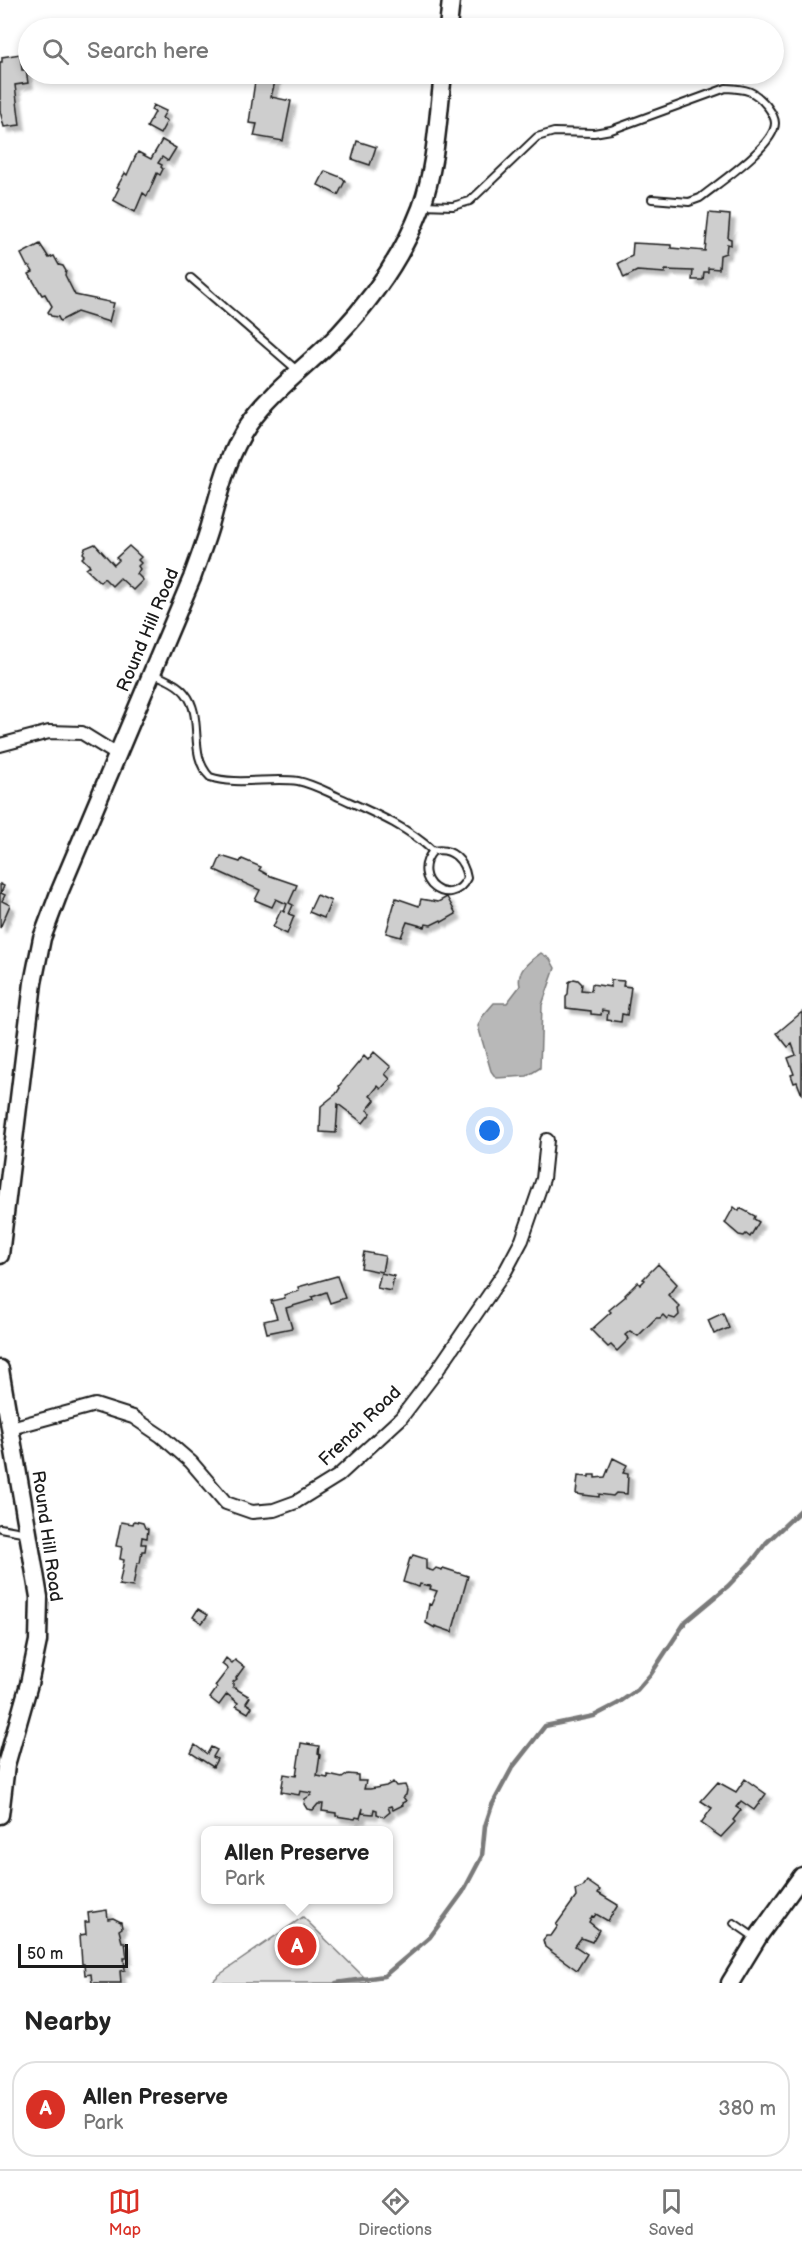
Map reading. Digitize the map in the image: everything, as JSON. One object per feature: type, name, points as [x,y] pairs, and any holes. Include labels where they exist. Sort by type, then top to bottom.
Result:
[{"type":"street","points":[[449,18],[451,0]]},
{"type":"street","name":"Round Hill Road","points":[[0,1256],[33,983],[42,938],[116,754],[192,578],[209,529],[223,476],[234,449],[249,424],[270,398],[339,334],[372,295],[399,255],[422,206],[434,147],[442,84]]},
{"type":"street","points":[[0,745],[49,732],[82,733],[116,754]]},
{"type":"street","name":"French Road","points":[[11,1428],[95,1405],[133,1417],[160,1436],[191,1462],[226,1503],[252,1512],[274,1510],[296,1502],[338,1476],[401,1418],[436,1372],[506,1270],[522,1240],[543,1179],[547,1140]]},
{"type":"street","name":"Round Hill Road","points":[[0,1369],[39,1597],[38,1641],[29,1684],[6,1765],[0,1815]]},
{"type":"street","points":[[730,1983],[802,1876]]},
{"type":"lane","points":[[422,206],[453,206],[470,201],[537,138],[554,132],[594,133],[611,130],[726,88],[746,89],[769,108],[775,122],[772,133],[756,154],[700,198],[689,202],[652,200]]},
{"type":"lane","points":[[190,278],[298,371]]},
{"type":"lane","points":[[152,673],[178,687],[189,700],[194,711],[200,765],[210,777],[227,780],[299,782],[317,787],[396,823],[419,838],[433,851]]},
{"type":"lane","points":[[442,849],[453,853],[463,864],[467,878],[459,890],[449,893],[440,891],[427,880],[424,869],[428,856],[433,851],[442,849]]},
{"type":"lane","points":[[0,1528],[28,1533]]},
{"type":"lane","points":[[734,1923],[757,1940]]},
{"type":"shaded area","points":[[541,953],[550,959],[555,968],[542,1005],[540,1068],[527,1076],[496,1078],[491,1071],[478,1026],[482,1017],[494,1003],[507,1003],[520,986],[522,971]]},
{"type":"shaded area","points":[[303,1917],[370,1983],[211,1983],[219,1975]]},
{"type":"building","points":[[18,54],[18,84],[22,84],[15,85],[20,125],[4,127],[0,111],[0,62],[2,62],[2,57]]},
{"type":"building","points":[[255,84],[274,84],[271,97],[291,101],[283,141],[254,136],[257,124],[249,123]]},
{"type":"building","points":[[153,105],[166,111],[162,118],[167,121],[160,134],[147,127],[155,112],[151,110]]},
{"type":"building","points":[[162,140],[176,148],[168,161],[162,157],[158,163],[163,169],[160,175],[157,173],[147,196],[143,193],[135,212],[113,200],[119,188],[117,187],[125,173],[127,175],[138,152],[151,159]]},
{"type":"building","points":[[357,141],[376,147],[370,165],[352,159]]},
{"type":"building","points":[[325,171],[345,181],[338,195],[318,185]]},
{"type":"building","points":[[709,213],[730,215],[728,238],[731,239],[731,245],[727,244],[726,253],[720,255],[719,269],[708,268],[708,272],[704,272],[703,280],[692,280],[693,271],[665,270],[665,273],[637,271],[624,278],[618,263],[632,256],[633,243],[671,245],[671,248],[705,251]]},
{"type":"building","points":[[40,244],[49,258],[54,256],[59,265],[63,266],[75,295],[114,303],[109,322],[77,312],[60,321],[58,317],[51,316],[48,312],[52,306],[29,274],[33,272],[21,254]]},
{"type":"building","points":[[95,544],[114,565],[119,560],[116,558],[129,546],[141,557],[138,560],[141,563],[137,574],[143,580],[133,590],[120,578],[112,586],[104,578],[100,582],[86,569],[90,566],[82,558],[85,555],[83,553],[85,548]]},
{"type":"building","points":[[221,856],[240,862],[242,859],[261,867],[259,870],[268,875],[297,885],[289,903],[293,905],[289,914],[294,916],[287,934],[273,927],[281,910],[284,912],[287,904],[276,899],[272,907],[255,900],[260,890],[215,870]]},
{"type":"building","points":[[0,884],[4,886],[1,893],[5,895],[2,901],[10,905],[0,928]]},
{"type":"building","points":[[317,895],[331,901],[324,918],[309,912]]},
{"type":"building","points":[[447,897],[456,914],[442,922],[441,920],[431,925],[426,924],[425,927],[407,922],[401,937],[386,933],[396,898],[419,906],[421,899],[438,902]]},
{"type":"building","points":[[574,979],[582,984],[581,990],[591,991],[592,984],[611,987],[611,980],[624,981],[623,986],[631,987],[627,1015],[622,1014],[621,1022],[607,1020],[608,1011],[602,1010],[601,1015],[591,1014],[591,1011],[566,1008],[569,982]]},
{"type":"building","points":[[802,1012],[802,1095],[797,1082],[794,1083],[791,1075],[794,1074],[788,1058],[796,1055],[792,1044],[788,1047],[777,1033]]},
{"type":"building","points":[[374,1052],[391,1067],[385,1074],[390,1079],[381,1089],[378,1086],[370,1096],[375,1100],[367,1110],[371,1113],[363,1123],[338,1104],[336,1133],[320,1132],[321,1106],[336,1094],[339,1086],[364,1056],[368,1060]]},
{"type":"building","points":[[734,1207],[755,1216],[754,1219],[759,1222],[750,1237],[746,1234],[739,1235],[725,1223]]},
{"type":"building","points":[[364,1252],[385,1256],[382,1272],[361,1268]]},
{"type":"building","points":[[658,1264],[677,1284],[668,1295],[680,1307],[679,1315],[675,1319],[669,1317],[667,1319],[663,1315],[656,1318],[638,1336],[630,1331],[625,1335],[629,1339],[617,1351],[611,1345],[608,1347],[591,1330],[638,1282],[640,1285]]},
{"type":"building","points":[[381,1273],[394,1276],[391,1291],[377,1288]]},
{"type":"building","points":[[337,1276],[345,1298],[330,1303],[326,1292],[312,1297],[313,1300],[286,1308],[292,1328],[267,1333],[264,1321],[277,1318],[271,1301],[285,1298],[284,1295],[299,1291],[298,1287]]},
{"type":"building","points":[[723,1313],[729,1328],[714,1334],[708,1320]]},
{"type":"building","points":[[613,1458],[627,1465],[623,1473],[628,1474],[627,1494],[616,1493],[613,1496],[599,1494],[599,1497],[576,1494],[578,1476],[605,1477]]},
{"type":"building","points":[[134,1521],[143,1523],[148,1529],[147,1538],[142,1537],[141,1544],[146,1544],[145,1551],[142,1551],[140,1563],[137,1563],[133,1587],[119,1585],[124,1560],[120,1559],[122,1547],[116,1546],[121,1522],[133,1524]]},
{"type":"building","points":[[413,1555],[426,1559],[426,1569],[433,1571],[436,1568],[442,1570],[443,1568],[468,1576],[452,1632],[426,1623],[429,1604],[431,1605],[437,1591],[430,1589],[431,1586],[420,1584],[419,1587],[403,1582]]},
{"type":"building","points":[[198,1609],[208,1615],[202,1623],[193,1617]]},
{"type":"building","points":[[226,1658],[232,1663],[235,1660],[244,1667],[233,1682],[233,1687],[250,1697],[246,1703],[252,1707],[248,1713],[236,1706],[238,1703],[227,1694],[219,1705],[210,1698],[217,1688],[215,1686],[228,1669],[222,1664]]},
{"type":"building","points":[[301,1743],[319,1746],[317,1776],[328,1778],[328,1775],[342,1778],[348,1774],[358,1775],[358,1781],[366,1781],[364,1789],[386,1786],[393,1782],[396,1786],[405,1785],[407,1790],[403,1797],[406,1801],[393,1810],[391,1806],[388,1807],[390,1812],[384,1817],[377,1814],[377,1810],[374,1809],[373,1814],[362,1813],[363,1808],[360,1818],[355,1819],[322,1811],[323,1804],[318,1804],[313,1810],[307,1809],[304,1804],[305,1799],[312,1793],[300,1791],[299,1795],[281,1792],[284,1774],[296,1776]]},
{"type":"building","points":[[195,1745],[207,1754],[211,1747],[217,1750],[213,1757],[217,1759],[213,1767],[191,1753]]},
{"type":"building","points":[[745,1779],[766,1794],[754,1810],[741,1801],[736,1807],[741,1810],[733,1820],[735,1822],[721,1837],[701,1823],[712,1808],[701,1801],[718,1782],[736,1792]]},
{"type":"building","points":[[587,1881],[600,1890],[598,1893],[618,1905],[608,1921],[596,1914],[592,1916],[589,1922],[599,1930],[592,1942],[581,1938],[575,1946],[587,1954],[577,1970],[545,1947],[543,1940],[546,1936],[551,1936],[558,1926],[556,1925],[576,1897],[575,1890],[583,1887]]},
{"type":"building","points":[[107,1910],[108,1919],[113,1918],[121,1922],[122,1928],[119,1930],[122,1942],[125,1942],[127,1958],[124,1958],[125,1970],[120,1971],[121,1983],[92,1983],[91,1974],[85,1975],[84,1964],[82,1964],[80,1935],[86,1934],[85,1922],[89,1922],[88,1913]]},
{"type":"waterway","points":[[336,1983],[384,1976],[430,1937],[463,1892],[482,1856],[485,1826],[492,1805],[512,1768],[545,1726],[594,1716],[637,1690],[651,1674],[686,1621],[728,1586],[766,1543],[802,1509]]},
{"type":"place","name":"Allen Preserve","points":[[297,1946]]}]
